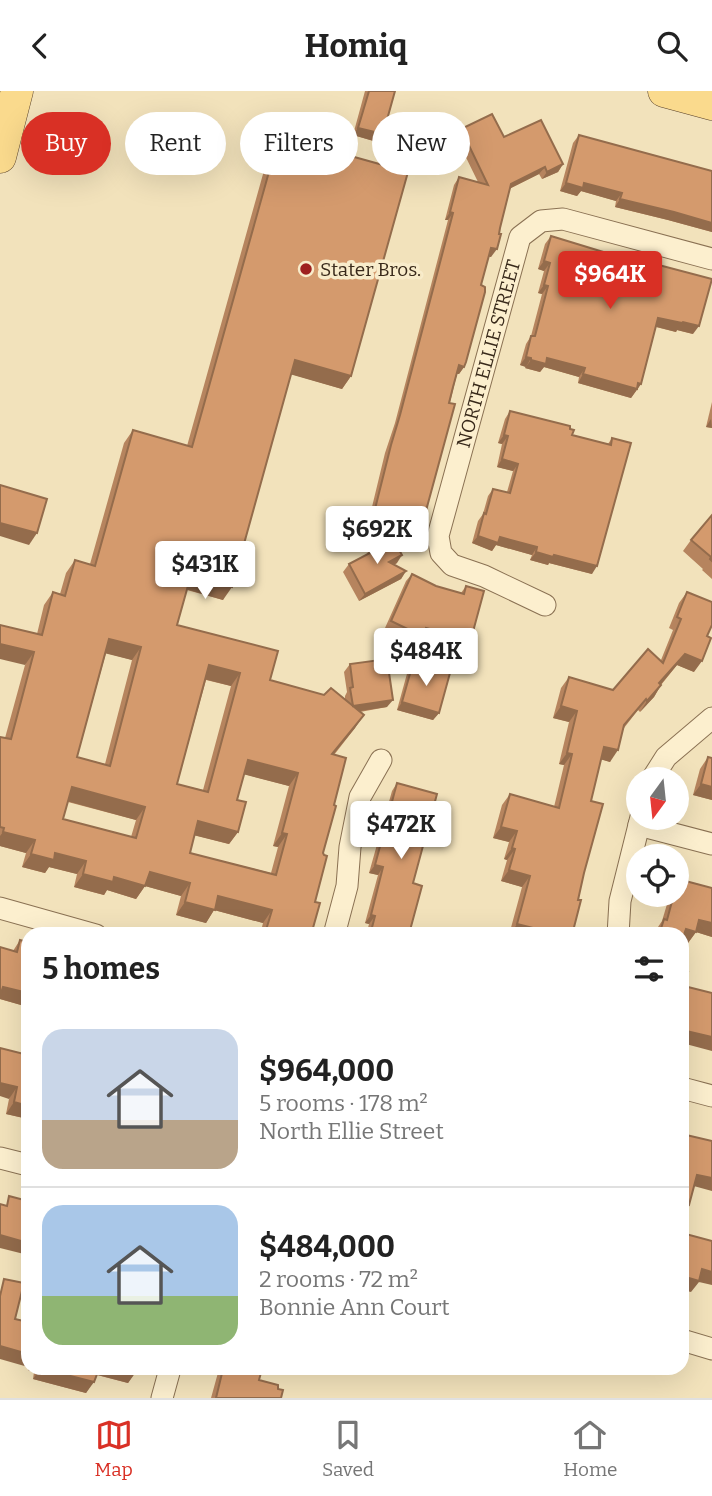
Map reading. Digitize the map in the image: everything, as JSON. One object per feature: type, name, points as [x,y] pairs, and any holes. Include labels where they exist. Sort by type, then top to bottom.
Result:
[{"type":"main road","points":[[0,157],[18,91]]},
{"type":"main road","points":[[664,91],[712,104]]},
{"type":"street","name":"NORTH ELLIE STREET","points":[[545,605],[484,576],[453,565],[441,553],[438,536],[520,237],[541,221],[563,219],[712,259]]},
{"type":"street","points":[[660,767],[666,757],[712,718]]},
{"type":"street","points":[[336,927],[347,886],[350,847],[360,797],[381,760]]},
{"type":"street","points":[[618,927],[620,901],[638,830]]},
{"type":"street","points":[[668,830],[712,844]]},
{"type":"street","points":[[0,908],[68,927]]},
{"type":"street","points":[[689,1090],[712,1096]]},
{"type":"street","points":[[0,1158],[21,1163]]},
{"type":"street","points":[[689,1342],[712,1349]]},
{"type":"street","points":[[162,1398],[168,1375]]},
{"type":"building","points":[[369,91],[395,91],[389,112],[372,112],[372,131],[358,128]]},
{"type":"building","points":[[492,114],[504,137],[541,120],[563,164],[547,172],[545,167],[511,184],[497,249],[491,248],[481,285],[485,287],[485,292],[466,362],[464,367],[459,365],[453,387],[449,403],[455,404],[423,525],[418,524],[414,540],[370,529],[453,213],[450,212],[459,177],[488,185],[470,148],[470,125]]},
{"type":"building","points":[[579,135],[712,171],[712,223],[620,199],[622,193],[584,183],[583,188],[566,183]]},
{"type":"building","points":[[358,158],[372,162],[372,175],[407,175],[351,376],[295,360],[232,587],[191,575],[177,625],[278,651],[270,680],[324,695],[331,688],[364,715],[332,754],[346,758],[323,853],[327,856],[315,902],[320,903],[313,927],[267,927],[272,910],[218,896],[215,910],[185,902],[190,883],[150,872],[145,886],[114,877],[113,882],[83,874],[86,861],[55,853],[54,860],[31,854],[35,840],[3,832],[4,828],[0,827],[0,737],[11,739],[34,652],[0,644],[0,625],[42,635],[53,592],[65,596],[75,560],[95,566],[133,430],[192,447],[268,175],[358,175]],"holes":[[[109,639],[141,647],[110,766],[77,757]],[[209,665],[240,673],[208,792],[177,784]],[[248,760],[298,773],[282,833],[287,834],[276,875],[190,853],[198,821],[238,832],[246,802],[237,800]],[[72,787],[145,807],[136,838],[63,819]]]},
{"type":"building","points":[[551,236],[610,254],[615,257],[614,260],[654,270],[655,264],[712,279],[699,326],[658,318],[641,384],[638,383],[637,389],[583,374],[585,368],[547,358],[546,364],[526,357],[531,336],[535,336],[548,286],[544,285],[550,263],[544,261]]},
{"type":"building","points":[[510,411],[570,426],[570,429],[574,430],[572,435],[611,445],[612,438],[631,443],[597,566],[536,552],[537,547],[500,537],[498,543],[478,536],[493,489],[510,493],[518,464],[502,459],[508,436],[504,435]]},
{"type":"building","points":[[0,485],[47,499],[37,533],[0,523]]},
{"type":"building","points":[[712,515],[712,561],[711,557],[691,540]]},
{"type":"building","points":[[392,537],[402,555],[389,562],[406,571],[365,594],[349,564]]},
{"type":"building","points":[[412,574],[436,586],[464,594],[466,586],[484,591],[471,639],[426,628],[422,636],[391,621]]},
{"type":"building","points":[[687,592],[712,602],[712,625],[707,636],[711,638],[702,661],[685,654],[624,725],[618,750],[604,747],[591,801],[603,804],[584,873],[574,927],[529,927],[517,924],[530,876],[509,870],[517,831],[501,827],[510,794],[559,808],[572,754],[567,753],[577,711],[561,706],[569,677],[613,690],[648,649],[663,663],[681,619],[677,617]]},
{"type":"building","points":[[387,659],[393,700],[353,706],[350,664]]},
{"type":"building","points":[[413,663],[450,673],[439,713],[402,702]]},
{"type":"building","points":[[708,757],[712,758],[712,787],[701,784]]},
{"type":"building","points":[[397,783],[437,794],[413,883],[422,886],[411,927],[372,927],[375,916],[371,915],[383,867],[375,865]]},
{"type":"building","points":[[689,882],[712,888],[712,923],[699,920],[696,932],[689,930],[689,927],[662,927],[664,919],[667,920],[670,907],[689,907]]},
{"type":"building","points":[[21,940],[21,991],[3,987],[0,996],[0,947],[17,952]]},
{"type":"building","points":[[689,987],[712,993],[712,1037],[689,1032]]},
{"type":"building","points":[[0,1048],[21,1053],[21,1104],[14,1102],[17,1087],[0,1083]]},
{"type":"building","points":[[689,1136],[712,1141],[712,1178],[697,1175],[689,1205]]},
{"type":"building","points":[[9,1196],[21,1199],[21,1241],[0,1235],[0,1204],[7,1206]]},
{"type":"building","points":[[689,1235],[712,1241],[712,1272],[702,1269],[699,1281],[689,1278]]},
{"type":"building","points":[[4,1279],[21,1282],[15,1319],[21,1320],[21,1352],[0,1346],[0,1296]]},
{"type":"building","points":[[67,1375],[97,1375],[94,1382]]},
{"type":"building","points":[[222,1375],[260,1375],[259,1380],[278,1385],[278,1389],[283,1390],[281,1398],[216,1398]]},
{"type":"place","name":"Stater Bros.","points":[[306,269]]}]
